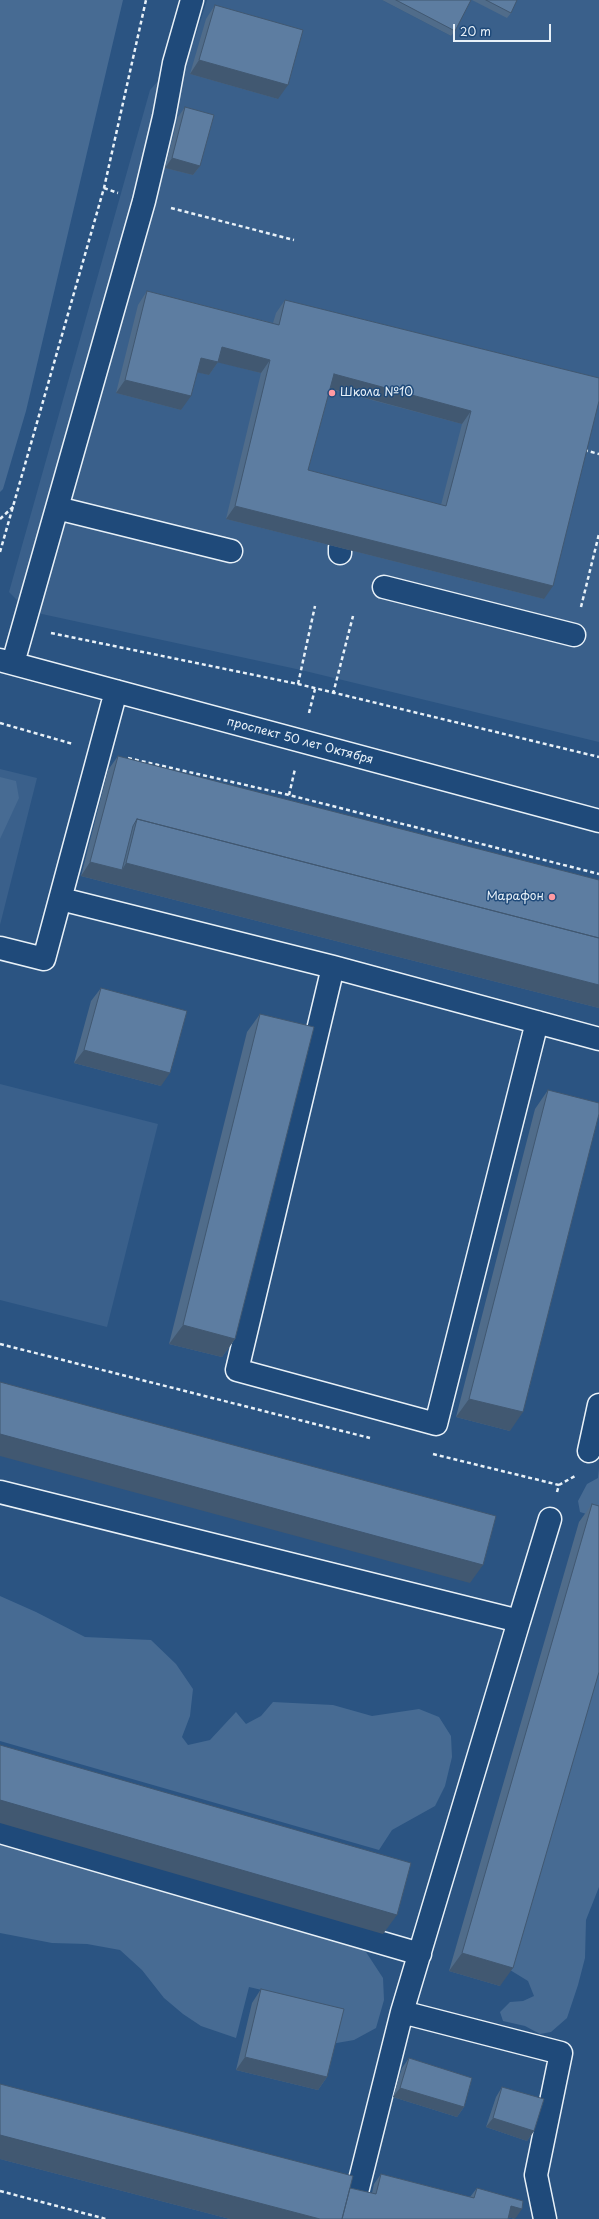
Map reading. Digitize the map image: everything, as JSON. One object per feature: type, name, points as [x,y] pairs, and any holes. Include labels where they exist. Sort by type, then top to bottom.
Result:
[{"type":"street","points":[[6,661],[22,627],[144,201],[164,117],[174,63],[192,0]]},
{"type":"street","points":[[57,508],[232,551]]},
{"type":"street","points":[[384,587],[574,635]]},
{"type":"street","name":"проспект 50 лет Октября","points":[[6,661],[599,822]]},
{"type":"street","points":[[0,948],[44,959],[101,752],[116,691]]},
{"type":"street","points":[[61,899],[332,967],[599,1039]]},
{"type":"street","points":[[332,967],[237,1370],[436,1424],[537,1022]]},
{"type":"street","points":[[588,1451],[599,1405]]},
{"type":"street","points":[[0,1492],[519,1621]]},
{"type":"street","points":[[355,2200],[402,2012],[550,1519]]},
{"type":"street","points":[[0,1832],[420,1954]]},
{"type":"street","points":[[402,2012],[561,2053],[536,2175],[545,2219]]},
{"type":"path","points":[[0,552],[15,504],[104,188],[146,0]]},
{"type":"path","points":[[104,188],[144,201],[294,240]]},
{"type":"path","points":[[581,450],[599,454]]},
{"type":"path","points":[[0,519],[15,504]]},
{"type":"path","points":[[574,635],[599,534]]},
{"type":"path","points":[[298,684],[315,606]]},
{"type":"path","points":[[333,694],[353,616]]},
{"type":"path","points":[[22,627],[298,684],[333,694],[599,757]]},
{"type":"path","points":[[0,723],[101,752],[289,795],[599,874]]},
{"type":"path","points":[[0,1344],[374,1439]]},
{"type":"path","points":[[428,1452],[559,1485]]},
{"type":"path","points":[[0,2192],[106,2219]]},
{"type":"shaded area","points":[[0,0],[123,0],[26,411],[3,489],[0,492]]},
{"type":"shaded area","name":"Школа №10","points":[[207,0],[382,0],[451,36],[470,0],[599,0],[599,742],[301,670],[28,611],[9,592],[150,90],[194,41]]},
{"type":"shaded area","points":[[0,769],[37,778],[0,925]]},
{"type":"shaded area","points":[[0,777],[16,781],[19,798],[0,839]]},
{"type":"shaded area","points":[[0,1084],[158,1124],[107,1327],[0,1300]]},
{"type":"shaded area","points":[[599,1468],[599,1518],[580,1512],[578,1501],[587,1484],[598,1478]]},
{"type":"shaded area","points":[[0,1596],[36,1612],[85,1637],[151,1640],[176,1664],[193,1689],[190,1716],[182,1737],[188,1745],[210,1740],[236,1712],[246,1724],[261,1716],[273,1702],[333,1705],[372,1716],[419,1709],[439,1717],[451,1736],[452,1757],[445,1786],[435,1806],[392,1830],[379,1850],[0,1741]]},
{"type":"shaded area","points":[[599,1662],[599,1887],[586,1920],[585,1958],[567,2018],[551,2032],[540,2034],[525,2026],[503,2021],[500,2012],[510,2002],[523,2001],[534,1996],[528,1981],[510,1970]]},
{"type":"shaded area","points":[[0,1837],[351,1941],[366,1952],[383,1978],[384,2000],[376,2028],[354,2040],[331,2044],[339,2008],[249,1987],[236,2038],[201,2026],[183,2014],[164,1998],[142,1970],[120,1950],[87,1944],[52,1943],[0,1933]]},
{"type":"building","points":[[396,0],[471,0],[455,31]]},
{"type":"building","points":[[486,0],[517,0],[511,13]]},
{"type":"building","points":[[215,5],[303,30],[288,85],[199,60]]},
{"type":"building","points":[[185,107],[214,115],[200,166],[172,158]]},
{"type":"building","points":[[147,291],[279,325],[285,300],[599,378],[599,401],[553,586],[235,506],[270,360],[222,347],[218,362],[201,358],[191,396],[125,380]],"holes":[[[334,374],[471,411],[446,506],[308,470]]]},
{"type":"building","points":[[118,756],[599,880],[599,938],[137,819],[133,826],[122,870],[90,862]]},
{"type":"building","points":[[137,819],[599,938],[599,985],[126,863]]},
{"type":"building","points":[[101,988],[187,1011],[170,1073],[84,1050]]},
{"type":"building","points":[[260,1014],[314,1027],[235,1339],[183,1325]]},
{"type":"building","points":[[548,1090],[599,1103],[599,1114],[523,1412],[469,1399]]},
{"type":"building","points":[[0,1382],[496,1516],[483,1565],[0,1434]]},
{"type":"building","points":[[592,1504],[599,1506],[599,1672],[513,1968],[462,1953]]},
{"type":"building","points":[[0,1745],[411,1863],[397,1915],[0,1800]]},
{"type":"building","points":[[261,1989],[344,2009],[327,2077],[245,2057]]},
{"type":"building","points":[[409,2058],[472,2078],[464,2107],[400,2088]]},
{"type":"building","points":[[0,2084],[353,2176],[342,2219],[320,2219],[0,2135]]},
{"type":"building","points":[[502,2087],[544,2099],[534,2131],[493,2118]]},
{"type":"building","points":[[381,2174],[474,2198],[477,2188],[523,2201],[522,2209],[511,2206],[508,2219],[342,2219],[350,2188],[376,2194]]},
{"type":"place","name":"Школа №10","points":[[332,393]]},
{"type":"place","name":"Марафон","points":[[552,897]]}]
